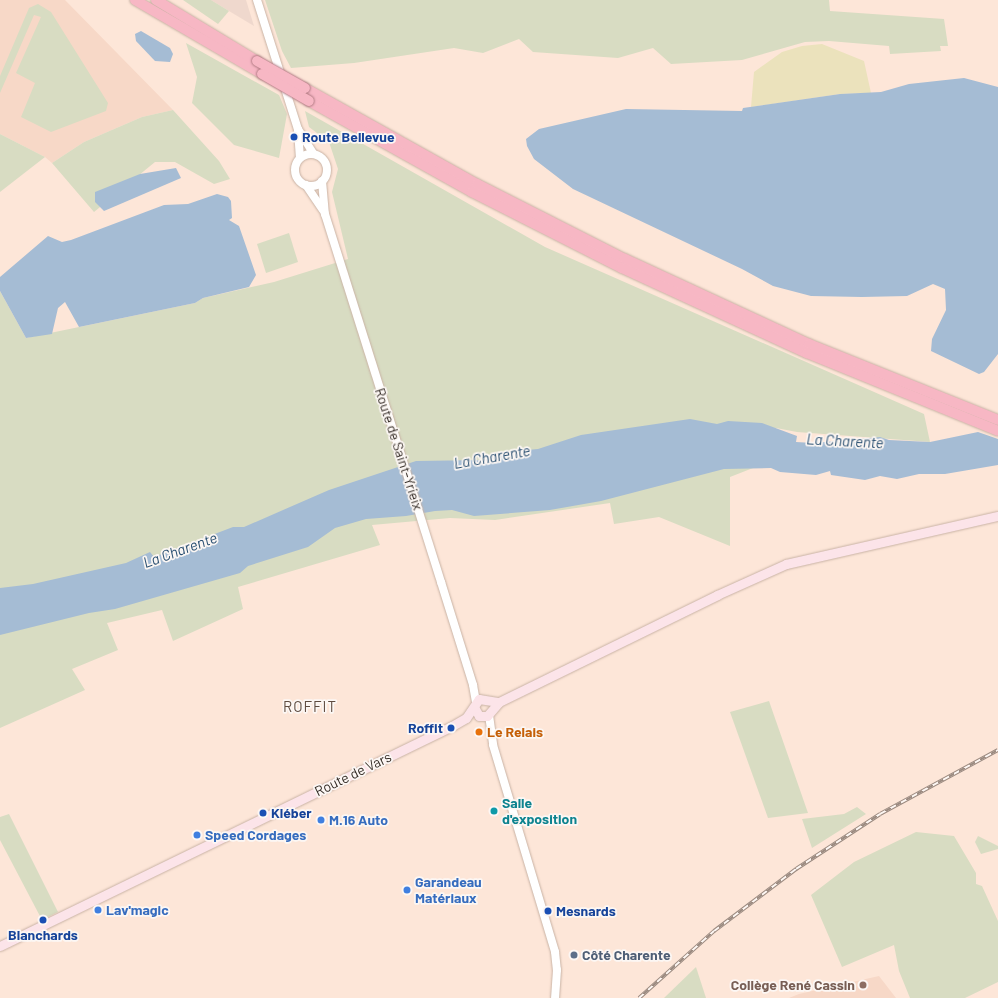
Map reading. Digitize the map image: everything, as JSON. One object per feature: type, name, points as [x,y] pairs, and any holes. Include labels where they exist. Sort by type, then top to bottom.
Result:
[{"type":"highway","points":[[136,0],[308,101],[472,192],[622,268],[807,354],[998,431]]},
{"type":"highway","points":[[156,0],[305,88],[476,184],[625,259],[810,344],[967,409],[998,420]]},
{"type":"main road","name":"Route de Vars","points":[[0,946],[483,708],[717,595],[786,564],[998,516]]},
{"type":"street","points":[[257,0],[298,129],[300,158]]},
{"type":"street","points":[[298,129],[313,153],[321,157],[326,164],[327,174],[322,182],[314,186],[306,185],[299,181],[295,173],[295,165],[300,158],[313,153]]},
{"type":"street","name":"Route de Saint-Yrieix","points":[[322,182],[325,214]]},
{"type":"street","name":"Route de Saint-Yrieix","points":[[306,185],[314,193],[325,214],[473,684],[483,708],[555,952],[557,970],[555,998]]},
{"type":"shaded area","points":[[0,0],[65,0],[173,110],[142,117],[84,142],[52,163],[45,157],[0,134]]},
{"type":"shaded area","points":[[211,0],[246,0],[254,26],[229,11]]},
{"type":"shaded area","name":"Collège René Cassin","points":[[879,976],[896,998],[789,998],[799,994]]},
{"type":"green space","points":[[183,0],[211,0],[229,11],[218,24]]},
{"type":"green space","points":[[265,0],[829,0],[830,11],[944,19],[948,46],[940,46],[941,51],[890,54],[889,46],[829,41],[805,42],[742,60],[671,64],[653,48],[618,58],[533,52],[519,39],[483,53],[454,48],[354,63],[291,68],[282,51]]},
{"type":"green space","points":[[38,4],[51,12],[108,103],[106,111],[51,132],[21,117],[35,83],[16,73],[41,17],[34,15],[0,93],[0,76],[29,8]]},
{"type":"green space","points":[[186,43],[279,95],[287,114],[279,158],[234,145],[192,103],[197,77]]},
{"type":"green space","points":[[173,110],[219,161],[230,179],[214,184],[175,162],[155,162],[94,212],[52,163],[84,142],[142,117]]},
{"type":"green space","points":[[305,111],[545,247],[924,414],[930,442],[797,432],[776,428],[753,468],[730,477],[730,546],[659,517],[614,524],[610,503],[495,520],[450,518],[372,525],[380,545],[238,587],[243,609],[173,641],[162,610],[107,623],[118,650],[72,669],[85,690],[0,728],[0,291],[26,338],[195,303],[203,298],[274,282],[348,259],[332,192],[338,169],[329,142],[309,127]]},
{"type":"green space","points":[[0,134],[45,157],[0,192]]},
{"type":"green space","points":[[289,233],[298,262],[266,273],[257,244]]},
{"type":"green space","points":[[769,701],[808,813],[768,818],[730,712]]},
{"type":"green space","points":[[857,807],[866,814],[812,848],[802,819],[844,814]]},
{"type":"green space","points":[[9,814],[58,912],[42,920],[0,840],[0,817]]},
{"type":"green space","points":[[916,832],[954,836],[976,873],[976,884],[982,886],[998,921],[998,982],[965,998],[910,998],[899,971],[894,945],[842,967],[811,895],[854,862]]},
{"type":"green space","points":[[978,836],[998,846],[998,849],[981,854],[975,842]]},
{"type":"green space","points":[[696,967],[706,998],[664,998]]},
{"type":"sand","points":[[822,44],[864,61],[871,93],[840,94],[751,107],[754,72],[782,52],[802,46]]},
{"type":"water","points":[[141,31],[170,48],[173,54],[170,62],[155,61],[136,41],[135,34]]},
{"type":"water","points":[[964,78],[998,87],[998,354],[984,372],[979,374],[931,351],[932,339],[946,310],[945,289],[933,284],[907,296],[862,297],[811,296],[773,286],[742,269],[573,189],[534,159],[527,146],[526,139],[539,129],[626,109],[742,111],[743,108],[840,94],[881,92],[909,84]]},
{"type":"water","points":[[176,168],[181,178],[104,211],[95,202],[95,192],[140,174]]},
{"type":"water","points":[[217,194],[228,197],[231,201],[232,218],[229,220],[239,226],[256,275],[249,287],[203,298],[195,303],[79,327],[65,302],[58,308],[52,334],[26,338],[0,291],[0,277],[48,236],[62,242],[71,240],[164,205],[188,204]]},
{"type":"water","name":"La Charente","points":[[690,419],[717,424],[728,421],[762,423],[797,436],[796,442],[813,443],[880,437],[889,440],[930,442],[978,432],[998,439],[998,465],[945,474],[919,474],[897,479],[880,476],[865,480],[831,475],[830,471],[816,475],[780,472],[771,468],[724,469],[601,501],[550,510],[474,516],[452,510],[366,519],[335,528],[308,547],[248,566],[240,573],[115,609],[89,613],[0,635],[0,588],[33,584],[126,563],[150,552],[154,557],[233,527],[244,527],[329,490],[416,461],[483,460],[504,452],[538,449],[581,435]]},
{"type":"railway","points":[[639,998],[714,931],[796,869],[880,814],[998,750]]},
{"type":"place","name":"Route Bellevue","points":[[294,137]]},
{"type":"place","name":"Roffit","points":[[451,728]]},
{"type":"place","name":"Le Relais","points":[[479,732]]},
{"type":"place","name":"Salle d'exposition","points":[[494,811]]},
{"type":"place","name":"Kléber","points":[[263,813]]},
{"type":"place","name":"M.16 Auto","points":[[321,820]]},
{"type":"place","name":"Speed Cordages","points":[[197,835]]},
{"type":"place","name":"Garandeau Matériaux","points":[[407,890]]},
{"type":"place","name":"Lav'magic","points":[[98,910]]},
{"type":"place","name":"Mesnards","points":[[548,911]]},
{"type":"place","name":"Blanchards","points":[[43,920]]},
{"type":"place","name":"Côté Charente","points":[[574,955]]},
{"type":"place","name":"Collège René Cassin","points":[[863,985]]},
{"type":"district","name":"ROFFIT","points":[[310,707]]}]
